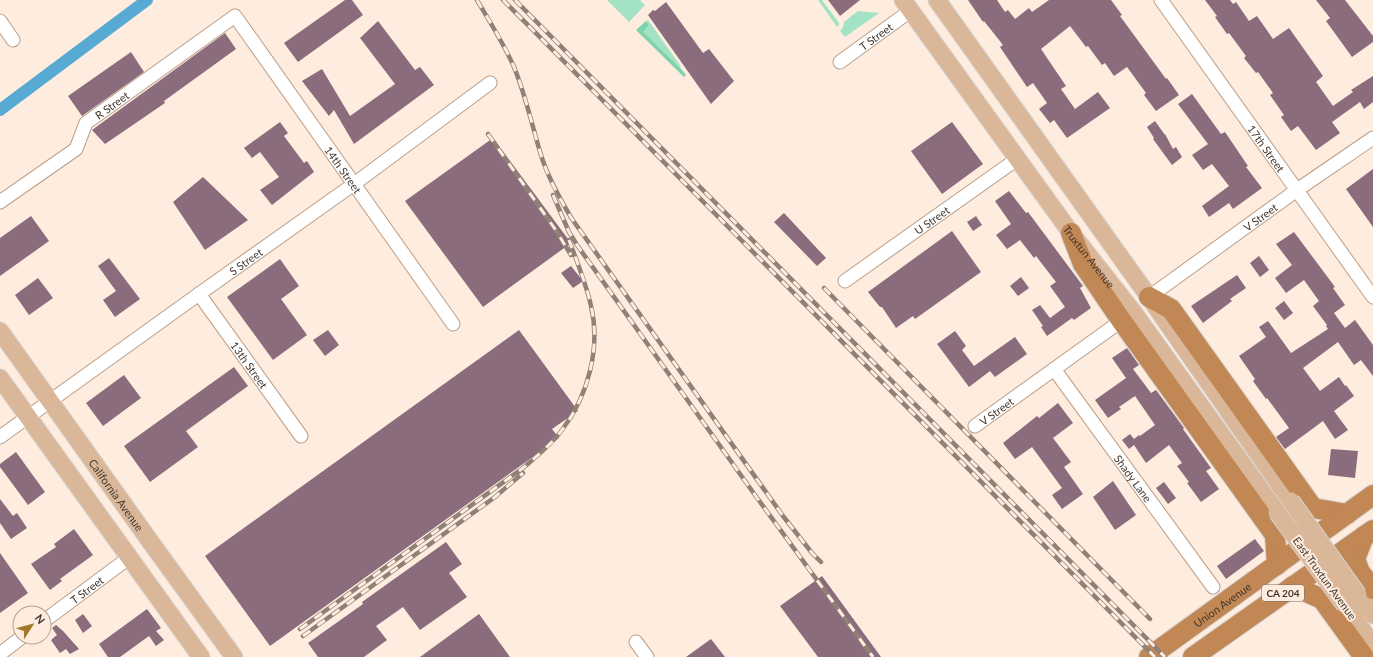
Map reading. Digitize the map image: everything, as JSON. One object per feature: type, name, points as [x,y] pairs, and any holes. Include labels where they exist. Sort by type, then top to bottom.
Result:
[{"type":"highway","points":[[1071,233],[1083,264],[1127,316],[1275,535],[1277,565]]},
{"type":"highway","points":[[1149,297],[1171,309],[1313,508],[1347,514]]},
{"type":"highway","name":"Union Avenue","points":[[1149,657],[1373,495]]},
{"type":"highway","points":[[1275,535],[1313,508]]},
{"type":"highway","points":[[1365,592],[1355,559],[1368,533]]},
{"type":"highway","name":"CA 204","points":[[1193,657],[1368,533]]},
{"type":"highway","points":[[1322,599],[1360,572]]},
{"type":"highway","points":[[1293,586],[1322,599],[1364,657]]},
{"type":"main road","name":"Truxtun Avenue","points":[[937,0],[1149,297],[1290,501]]},
{"type":"main road","name":"Truxtun Avenue","points":[[907,5],[1071,233],[1094,249],[1127,289],[1134,294],[1149,297]]},
{"type":"main road","name":"East Truxtun Avenue","points":[[1127,316],[1277,512],[1373,645]]},
{"type":"main road","name":"California Avenue","points":[[0,331],[234,657]]},
{"type":"main road","points":[[0,378],[201,657]]},
{"type":"main road","name":"East Truxtun Avenue","points":[[1290,501],[1365,592],[1373,615]]},
{"type":"main road","points":[[130,557],[137,553],[144,553],[150,558],[168,582],[176,588],[186,591]]},
{"type":"street","name":"17th Street","points":[[1161,0],[1373,296]]},
{"type":"street","name":"T Street","points":[[840,62],[907,5]]},
{"type":"street","name":"14th Street","points":[[235,16],[453,324]]},
{"type":"street","name":"R Street","points":[[0,202],[76,148],[86,123],[235,16]]},
{"type":"street","points":[[0,21],[13,40]]},
{"type":"street","name":"S Street","points":[[0,437],[354,184],[490,83]]},
{"type":"street","name":"V Street","points":[[1149,297],[1297,190],[1373,138]]},
{"type":"street","name":"U Street","points":[[845,281],[1017,159]]},
{"type":"street","name":"13th Street","points":[[199,294],[301,436]]},
{"type":"street","name":"V Street","points":[[975,426],[1127,316]]},
{"type":"street","name":"Shady Lane","points":[[1054,369],[1213,588]]},
{"type":"street","name":"T Street","points":[[52,615],[130,557]]},
{"type":"street","points":[[636,642],[647,657]]},
{"type":"street","points":[[0,654],[12,645]]},
{"type":"green space","points":[[607,0],[640,0],[645,5],[629,22]]},
{"type":"green space","points":[[818,0],[822,0],[839,23],[837,27]]},
{"type":"green space","points":[[858,11],[879,13],[845,37],[840,31],[844,22]]},
{"type":"green space","points":[[648,20],[680,65],[681,69],[642,32],[649,25],[646,21]]},
{"type":"green space","points":[[646,21],[649,25],[643,32],[681,69],[686,75],[684,77],[636,30]]},
{"type":"building","points":[[345,0],[352,0],[363,15],[298,62],[284,43]]},
{"type":"building","points":[[828,0],[860,0],[840,16]]},
{"type":"building","points":[[968,0],[997,0],[1005,12],[1008,10],[1015,19],[1029,8],[1032,12],[1049,0],[1111,0],[1122,15],[1120,16],[1179,95],[1156,111],[1144,95],[1146,93],[1127,67],[1114,76],[1105,63],[1102,65],[1088,46],[1086,47],[1070,26],[1041,49],[1066,86],[1061,89],[1075,109],[1098,92],[1110,108],[1067,138],[1054,120],[1050,123],[1039,109],[1047,103],[1033,83],[1027,87],[1000,47],[1003,45],[984,21],[983,22]]},
{"type":"building","points":[[1205,0],[1230,0],[1233,4],[1236,2],[1249,21],[1257,16],[1273,39],[1289,28],[1323,76],[1316,82],[1333,106],[1353,92],[1351,90],[1373,76],[1373,102],[1364,109],[1360,102],[1332,122],[1340,133],[1316,150],[1298,126],[1291,131],[1281,117],[1284,115],[1270,95],[1273,93],[1258,72],[1256,73],[1244,58],[1246,56],[1229,33],[1227,34],[1215,17],[1217,16]]},
{"type":"building","points":[[1316,0],[1345,0],[1373,36],[1373,42],[1352,57],[1326,21],[1330,18]]},
{"type":"building","points":[[666,2],[703,53],[709,49],[734,81],[711,104],[648,15]]},
{"type":"building","points":[[378,21],[415,70],[420,67],[434,85],[354,144],[334,110],[329,116],[302,81],[322,69],[350,116],[395,84],[360,38]]},
{"type":"building","points":[[225,33],[236,49],[164,101],[165,103],[105,144],[92,130]]},
{"type":"building","points":[[131,52],[144,72],[82,116],[68,96]]},
{"type":"building","points":[[1192,94],[1221,134],[1225,132],[1248,166],[1246,167],[1262,188],[1233,209],[1229,203],[1209,217],[1202,206],[1229,186],[1212,164],[1203,170],[1192,155],[1208,144],[1178,104]]},
{"type":"building","points":[[1155,121],[1165,134],[1173,149],[1176,147],[1182,157],[1172,165],[1153,139],[1154,138],[1147,127]]},
{"type":"building","points":[[280,122],[288,133],[284,136],[304,163],[307,161],[314,172],[272,205],[260,190],[279,177],[260,152],[252,158],[244,148]]},
{"type":"building","points":[[952,122],[983,164],[942,194],[911,151]]},
{"type":"building","points":[[493,138],[571,243],[483,307],[405,201]]},
{"type":"building","points":[[1373,169],[1373,227],[1346,189]]},
{"type":"building","points":[[203,177],[248,220],[205,250],[173,202]]},
{"type":"building","points":[[1009,191],[1026,213],[1028,212],[1083,286],[1080,288],[1091,308],[1074,320],[1072,318],[1047,336],[1041,327],[1043,326],[1032,310],[1040,305],[1050,318],[1065,307],[1050,286],[1056,282],[1036,256],[1034,258],[1020,240],[1007,249],[996,235],[1011,224],[995,201]]},
{"type":"building","points":[[784,213],[826,258],[817,266],[774,222]]},
{"type":"building","points":[[31,216],[49,241],[0,276],[0,238]]},
{"type":"building","points":[[976,216],[982,225],[973,231],[967,222]]},
{"type":"building","points":[[952,231],[981,272],[915,319],[913,316],[896,328],[882,307],[880,307],[868,292]]},
{"type":"building","points":[[1294,232],[1335,287],[1333,288],[1345,305],[1334,313],[1345,328],[1355,320],[1373,345],[1373,376],[1361,360],[1354,365],[1338,342],[1303,368],[1320,391],[1339,377],[1354,396],[1334,411],[1348,430],[1335,439],[1323,421],[1285,449],[1276,437],[1289,428],[1253,381],[1255,379],[1239,356],[1266,337],[1259,327],[1268,321],[1291,353],[1328,329],[1326,326],[1327,325],[1313,306],[1319,301],[1304,280],[1286,293],[1275,278],[1292,265],[1276,244]]},
{"type":"building","points":[[1259,256],[1269,270],[1260,277],[1250,263]]},
{"type":"building","points":[[109,258],[140,299],[115,317],[103,300],[116,291],[98,266]]},
{"type":"building","points":[[280,259],[299,286],[281,299],[307,335],[273,360],[227,297]]},
{"type":"building","points":[[571,266],[583,281],[573,288],[561,273]]},
{"type":"building","points":[[1237,275],[1246,288],[1230,299],[1232,301],[1203,323],[1191,306]]},
{"type":"building","points":[[1021,277],[1029,288],[1018,296],[1010,286]]},
{"type":"building","points":[[38,278],[53,298],[29,315],[15,295]]},
{"type":"building","points":[[1284,301],[1293,313],[1284,320],[1275,308]]},
{"type":"building","points":[[328,330],[339,345],[325,356],[313,340]]},
{"type":"building","points":[[519,330],[578,411],[552,429],[559,438],[270,646],[205,556]]},
{"type":"building","points":[[955,331],[966,346],[962,350],[974,366],[1015,337],[1027,354],[995,377],[990,371],[969,387],[937,344]]},
{"type":"building","points":[[1127,348],[1139,365],[1133,369],[1151,393],[1156,390],[1211,468],[1206,471],[1219,489],[1201,502],[1177,466],[1182,463],[1169,445],[1146,463],[1134,445],[1129,449],[1122,440],[1130,434],[1134,439],[1155,425],[1135,396],[1119,407],[1121,409],[1108,418],[1095,400],[1126,378],[1112,358]]},
{"type":"building","points":[[234,367],[248,386],[186,431],[198,447],[150,482],[124,446]]},
{"type":"building","points":[[124,375],[141,398],[103,426],[86,403]]},
{"type":"building","points":[[1058,403],[1073,423],[1053,438],[1071,462],[1064,467],[1083,494],[1062,509],[1052,495],[1062,488],[1032,447],[1015,459],[1003,443],[1037,416],[1039,418]]},
{"type":"building","points":[[1331,449],[1358,451],[1355,478],[1328,475]]},
{"type":"building","points":[[16,452],[45,492],[28,505],[0,467],[0,464]]},
{"type":"building","points":[[1113,481],[1136,515],[1115,530],[1093,497]]},
{"type":"building","points":[[1164,482],[1176,498],[1168,504],[1156,488]]},
{"type":"building","points":[[0,499],[13,516],[17,513],[27,528],[11,539],[0,523]]},
{"type":"building","points":[[74,529],[93,555],[60,579],[62,581],[50,590],[31,564],[56,547],[54,544]]},
{"type":"building","points":[[1255,539],[1264,551],[1226,579],[1217,566]]},
{"type":"building","points":[[446,542],[462,564],[449,573],[467,597],[420,630],[403,607],[376,626],[387,640],[364,657],[318,657],[308,643]]},
{"type":"building","points":[[0,553],[28,593],[0,613]]},
{"type":"building","points":[[822,576],[881,657],[818,657],[780,606]]},
{"type":"building","points":[[147,609],[161,628],[156,631],[164,640],[156,646],[149,636],[120,657],[108,657],[99,644]]},
{"type":"building","points":[[83,614],[92,626],[83,633],[75,620]]},
{"type":"building","points":[[479,614],[510,657],[420,657]]},
{"type":"building","points":[[56,625],[79,649],[70,654],[66,649],[60,653],[52,641],[52,639],[57,635],[52,628]]},
{"type":"building","points":[[711,639],[725,657],[686,657]]},
{"type":"waterway","points":[[0,110],[147,0]]},
{"type":"railway","points":[[477,0],[514,67],[547,172],[572,219],[783,516],[812,553],[821,562]]},
{"type":"railway","points":[[503,0],[1155,657]]},
{"type":"railway","points":[[515,0],[1165,657]]},
{"type":"railway","points":[[488,134],[555,229],[571,255]]},
{"type":"railway","points":[[553,195],[569,232],[577,245],[755,495],[873,657]]},
{"type":"railway","points":[[300,629],[523,468],[549,445],[571,417],[579,402],[590,371],[593,355],[594,322],[589,297],[569,240]]},
{"type":"railway","points":[[824,288],[1150,619]]},
{"type":"railway","points":[[303,636],[495,497],[523,473]]}]
